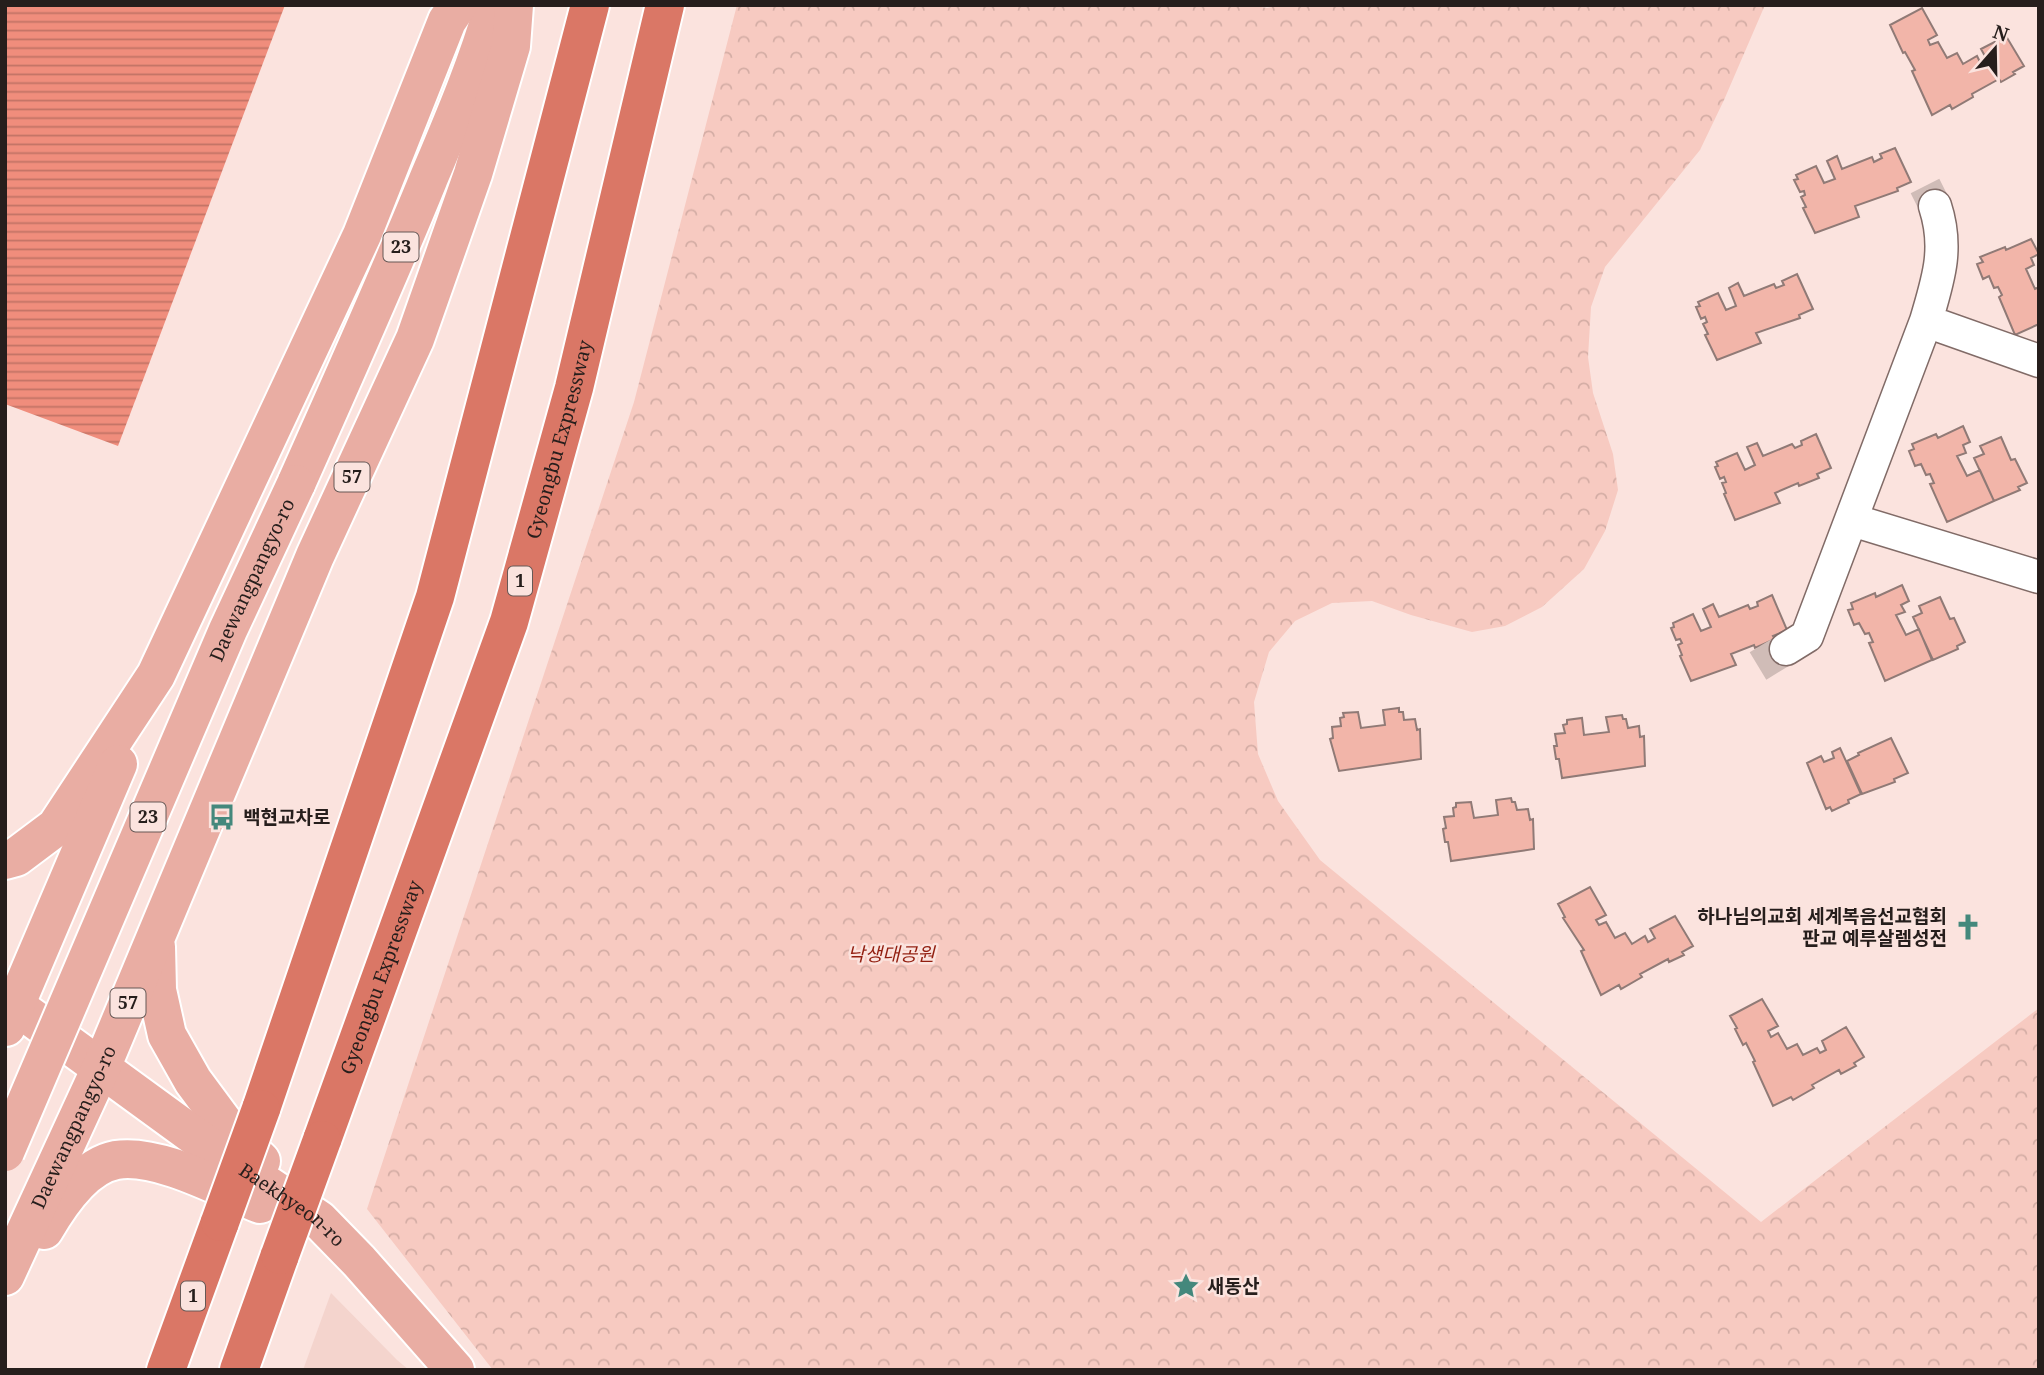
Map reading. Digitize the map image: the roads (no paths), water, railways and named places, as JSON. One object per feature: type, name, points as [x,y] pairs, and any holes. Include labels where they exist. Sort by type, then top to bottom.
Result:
[{"type":"highway","name":"1","points":[[166,1370],[261,1109],[435,597],[590,5]]},
{"type":"highway","name":"Gyeongbu Expressway","points":[[239,1370],[509,622],[573,388],[665,5]]},
{"type":"main road","points":[[8,1005],[156,675],[362,235],[447,21],[458,5]]},
{"type":"main road","name":"Daewangpangyo-ro","points":[[5,1152],[228,630],[392,269],[463,95],[495,5]]},
{"type":"main road","name":"57","points":[[156,937],[315,556],[415,339],[473,174],[511,46],[514,5]]},
{"type":"main road","points":[[5,860],[16,857],[55,827],[156,675]]},
{"type":"main road","points":[[156,937],[157,990],[167,1035],[193,1081],[228,1127],[319,1220]]},
{"type":"main road","name":"Daewangpangyo-ro","points":[[5,1276],[101,1068],[156,937]]},
{"type":"main road","name":"Baekhyeon-ro","points":[[8,1005],[319,1220],[367,1269],[454,1370]]},
{"type":"main road","points":[[5,1282],[37,1242],[57,1207],[91,1172],[116,1160],[160,1162],[264,1206],[319,1220]]},
{"type":"lane","points":[[1786,649],[1807,636],[1926,321],[1937,283],[1943,245],[1935,206]]},
{"type":"lane","points":[[1926,321],[2039,361]]},
{"type":"lane","points":[[1852,520],[2039,577]]},
{"type":"tunnel","points":[[1925,186],[1935,206]]},
{"type":"tunnel","points":[[1758,666],[1786,649]]},
{"type":"place","name":"백현교차로","points":[[222,817]]},
{"type":"place","name":"하나님의교회 세계복음선교협회 판교 예루살렘성전","points":[[1968,927]]},
{"type":"place","name":"새동산","points":[[1186,1286]]},
{"type":"park label","name":"낙생대공원","points":[[891,954]]}]
